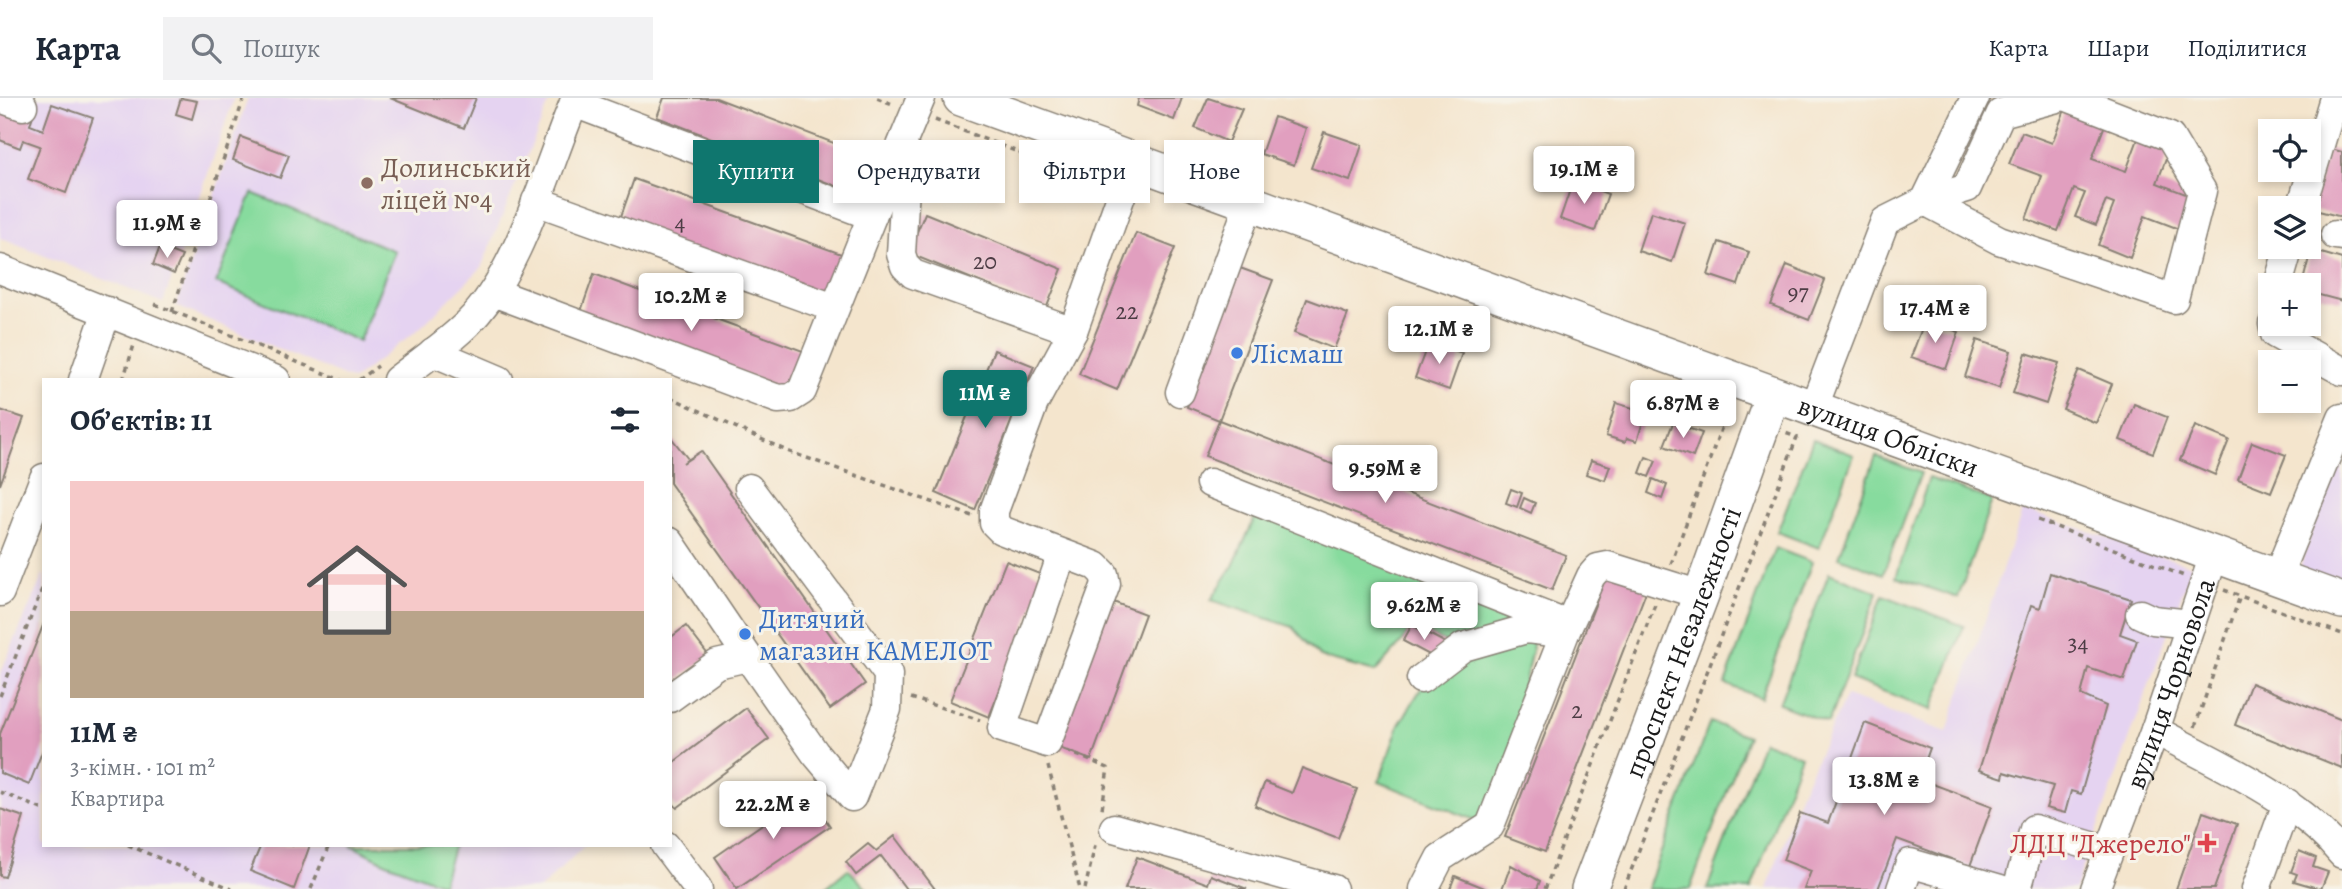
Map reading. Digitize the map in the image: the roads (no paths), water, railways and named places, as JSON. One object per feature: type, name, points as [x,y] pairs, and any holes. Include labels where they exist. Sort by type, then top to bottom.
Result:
[{"type":"main road","name":"вулиця Обліски","points":[[961,98],[1050,140]]},
{"type":"main road","name":"вулиця Обліски","points":[[1150,182],[1250,204],[1716,374],[1767,410],[1813,409],[2342,601]]},
{"type":"main road","name":"проспект Незалежності","points":[[1589,889],[1701,595],[1767,410]]},
{"type":"street","points":[[1925,201],[1975,98]]},
{"type":"street","points":[[1813,409],[1885,220],[1925,201],[1967,188],[2001,113],[2057,98]]},
{"type":"street","points":[[1925,201],[1999,240],[2174,299],[2202,191],[2170,137],[2070,98]]},
{"type":"street","points":[[2305,196],[2334,98]]},
{"type":"street","points":[[388,372],[433,352],[469,322],[493,292],[536,201],[575,100],[872,216]]},
{"type":"street","points":[[915,115],[901,254],[905,266],[913,274],[1073,331]]},
{"type":"street","points":[[493,292],[778,399],[791,398],[802,391],[915,115]]},
{"type":"street","points":[[536,201],[834,308]]},
{"type":"street","points":[[1062,554],[1002,728],[1047,743],[1106,584],[1104,574],[1096,566],[1001,530],[994,523],[994,512],[1034,403],[1073,331],[1119,203]]},
{"type":"street","points":[[1180,392],[1250,204]]},
{"type":"street","points":[[0,269],[107,311],[153,338],[270,378]]},
{"type":"street","points":[[84,378],[107,311]]},
{"type":"street","points":[[2279,336],[2342,371]]},
{"type":"street","points":[[433,352],[494,378]]},
{"type":"street","points":[[2277,578],[2342,418]]},
{"type":"street","points":[[0,592],[11,527],[42,481]]},
{"type":"street","points":[[1210,483],[1566,629]]},
{"type":"street","points":[[672,545],[815,753],[852,797],[887,709],[888,674],[750,488]]},
{"type":"street","name":"вулиця Чорновола","points":[[2095,889],[2155,730],[2214,555]]},
{"type":"street","points":[[1424,889],[1440,858],[1490,826],[1566,629],[1591,576],[1598,568],[1608,566],[1701,595]]},
{"type":"street","points":[[2140,614],[2153,620],[2191,624]]},
{"type":"street","points":[[1421,680],[1463,647],[1526,629],[1566,629]]},
{"type":"street","points":[[672,697],[717,664],[748,657]]},
{"type":"street","points":[[2155,730],[2287,803],[2328,836],[2342,854]]},
{"type":"street","points":[[2256,889],[2287,803]]},
{"type":"street","points":[[1104,826],[1333,889]]},
{"type":"street","points":[[2017,889],[2034,829],[2109,852]]},
{"type":"street","points":[[666,847],[698,889]]},
{"type":"street","points":[[1901,889],[1910,863],[2000,889]]},
{"type":"place","name":"Долинський ліцей №4","points":[[367,183]]},
{"type":"place","name":"Лісмаш","points":[[1237,353]]},
{"type":"place","name":"Дитячий магазин КАМЕЛОТ","points":[[745,634]]},
{"type":"place","name":"ЛДЦ \"Джерело\"","points":[[2207,843]]}]
